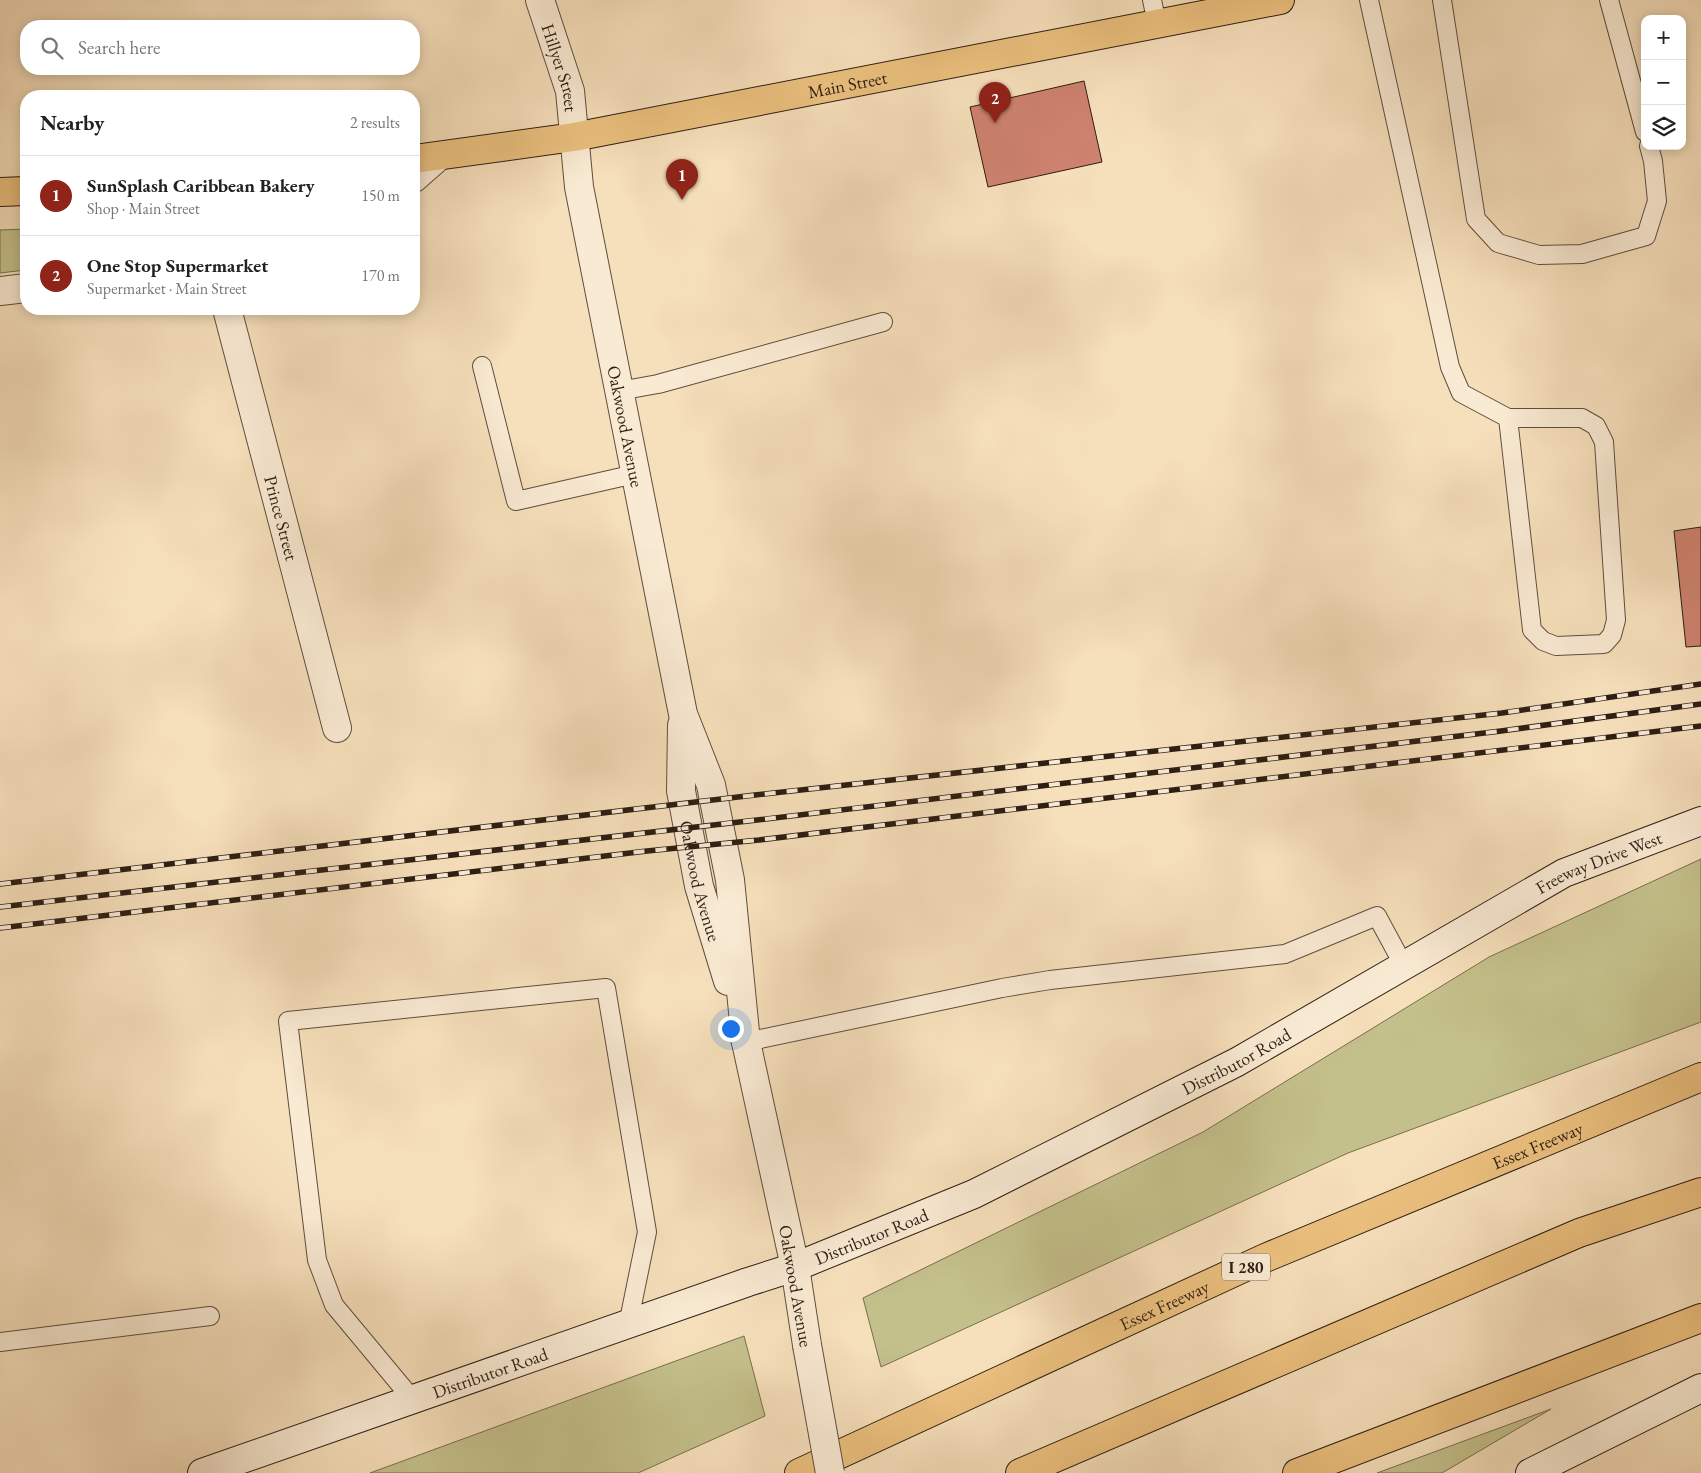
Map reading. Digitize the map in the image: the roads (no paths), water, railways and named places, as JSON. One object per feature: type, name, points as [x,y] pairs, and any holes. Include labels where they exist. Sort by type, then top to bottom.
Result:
[{"type":"main road","name":"Main Street","points":[[426,157],[574,137],[1155,12],[1280,0]]},
{"type":"main road","points":[[0,192],[20,191]]},
{"type":"main road","name":"Essex Freeway","points":[[799,1473],[1266,1258],[1701,1077]]},
{"type":"main road","points":[[1020,1473],[1579,1233],[1701,1192]]},
{"type":"main road","points":[[1297,1473],[1701,1318]]},
{"type":"street","name":"Hillyer Street","points":[[540,0],[570,91],[574,137]]},
{"type":"street","name":"Oakwood Avenue","points":[[574,137],[579,187],[683,714],[681,791],[699,886],[746,1042],[795,1267],[830,1473]]},
{"type":"street","points":[[0,291],[20,289]]},
{"type":"street","name":"Prince Street","points":[[229,315],[337,728]]},
{"type":"street","name":"Freeway Drive West","points":[[1500,911],[1564,873],[1701,821]]},
{"type":"street","name":"Distributor Road","points":[[202,1473],[795,1267],[974,1194],[1237,1062],[1500,911]]},
{"type":"street","points":[[1543,1469],[1701,1388]]},
{"type":"lane","points":[[1370,0],[1450,367],[1461,393],[1508,418],[1582,418],[1596,426],[1604,442],[1616,620],[1612,635],[1604,644],[1556,646],[1543,641],[1532,630],[1508,418]]},
{"type":"lane","points":[[1442,0],[1476,219],[1498,243],[1539,255],[1582,254],[1646,236],[1657,201],[1650,150]]},
{"type":"lane","points":[[1609,0],[1641,117]]},
{"type":"lane","points":[[619,391],[658,384],[883,322]]},
{"type":"lane","points":[[482,366],[516,501],[635,474]]},
{"type":"lane","points":[[746,1042],[1050,980],[1285,954],[1378,916],[1404,966]]},
{"type":"lane","points":[[413,1400],[334,1306],[317,1260],[288,1021],[606,988],[647,1232],[628,1325]]},
{"type":"lane","points":[[0,1342],[210,1316]]},
{"type":"railway","points":[[0,884],[755,795],[1502,713],[1701,684]]},
{"type":"railway","points":[[0,907],[757,820],[1501,731],[1701,704]]},
{"type":"railway","points":[[0,928],[647,851],[759,840],[1701,726]]},
{"type":"place","name":"One Stop Supermarket","points":[[995,123]]},
{"type":"place","name":"SunSplash Caribbean Bakery","points":[[682,200]]}]
